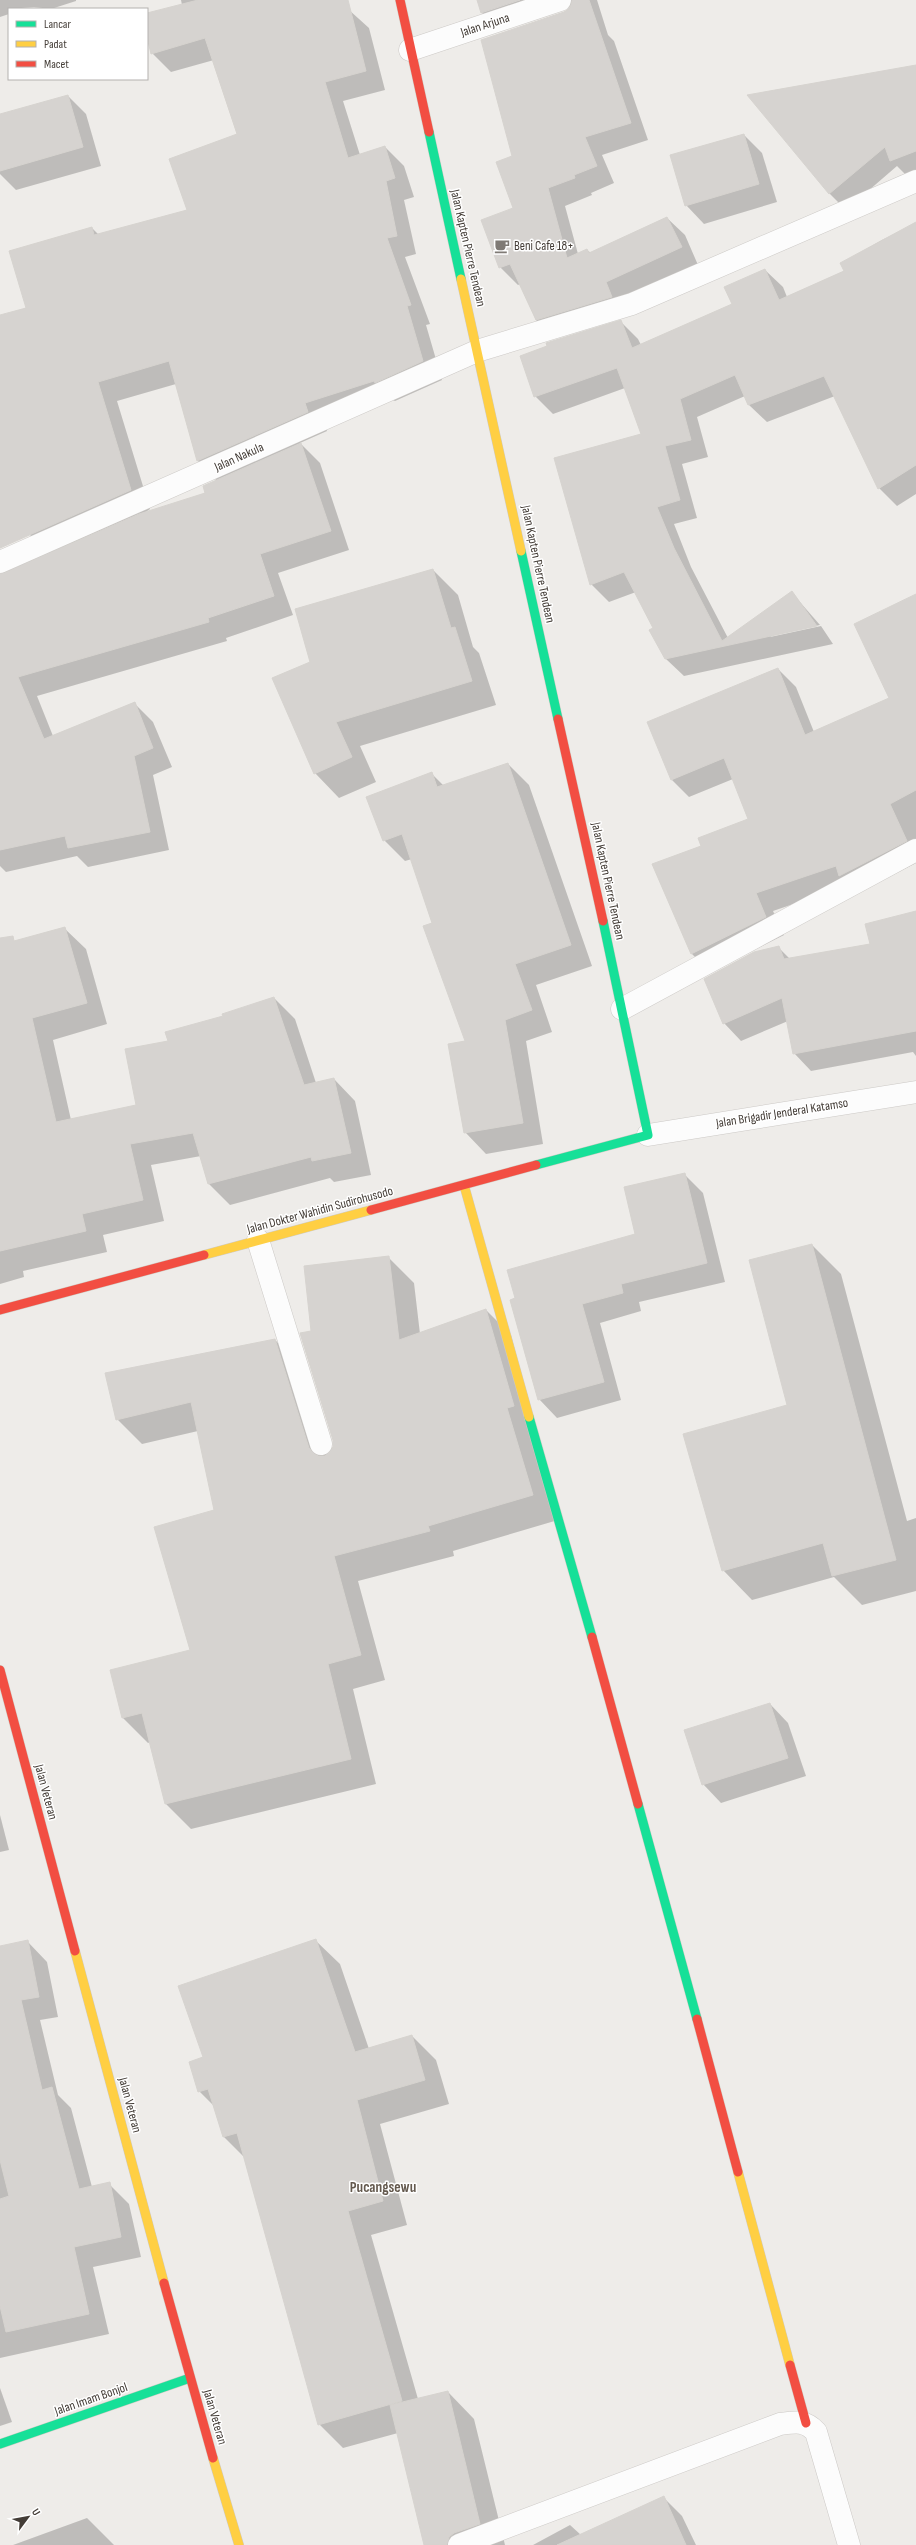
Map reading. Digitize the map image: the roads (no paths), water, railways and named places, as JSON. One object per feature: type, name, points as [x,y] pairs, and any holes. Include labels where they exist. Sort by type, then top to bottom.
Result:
[{"type":"main road","name":"Jalan Kapten Pierre Tendean","points":[[400,0],[622,1009],[648,1135]]},
{"type":"main road","name":"Jalan Dokter Wahidin Sudirohusodo","points":[[0,1310],[648,1135]]},
{"type":"main road","points":[[464,1185],[621,1741],[806,2423]]},
{"type":"main road","name":"Jalan Veteran","points":[[0,1670],[190,2378],[239,2545]]},
{"type":"main road","name":"Jalan Imam Bonjol","points":[[0,2444],[190,2378]]},
{"type":"street","name":"Jalan Arjuna","points":[[410,50],[560,0]]},
{"type":"street","name":"Jalan Nakula","points":[[0,562],[477,351],[632,304],[916,181]]},
{"type":"street","points":[[622,1009],[916,850]]},
{"type":"street","name":"Jalan Brigadir Jenderal Katamso","points":[[648,1135],[916,1092]]},
{"type":"street","points":[[258,1240],[321,1444]]},
{"type":"street","points":[[459,2545],[780,2424],[806,2423],[816,2432],[819,2438],[849,2545]]},
{"type":"place","name":"Beni Cafe 18+","points":[[502,246]]},
{"type":"district","name":"Pucangsewu","points":[[383,2187]]}]
